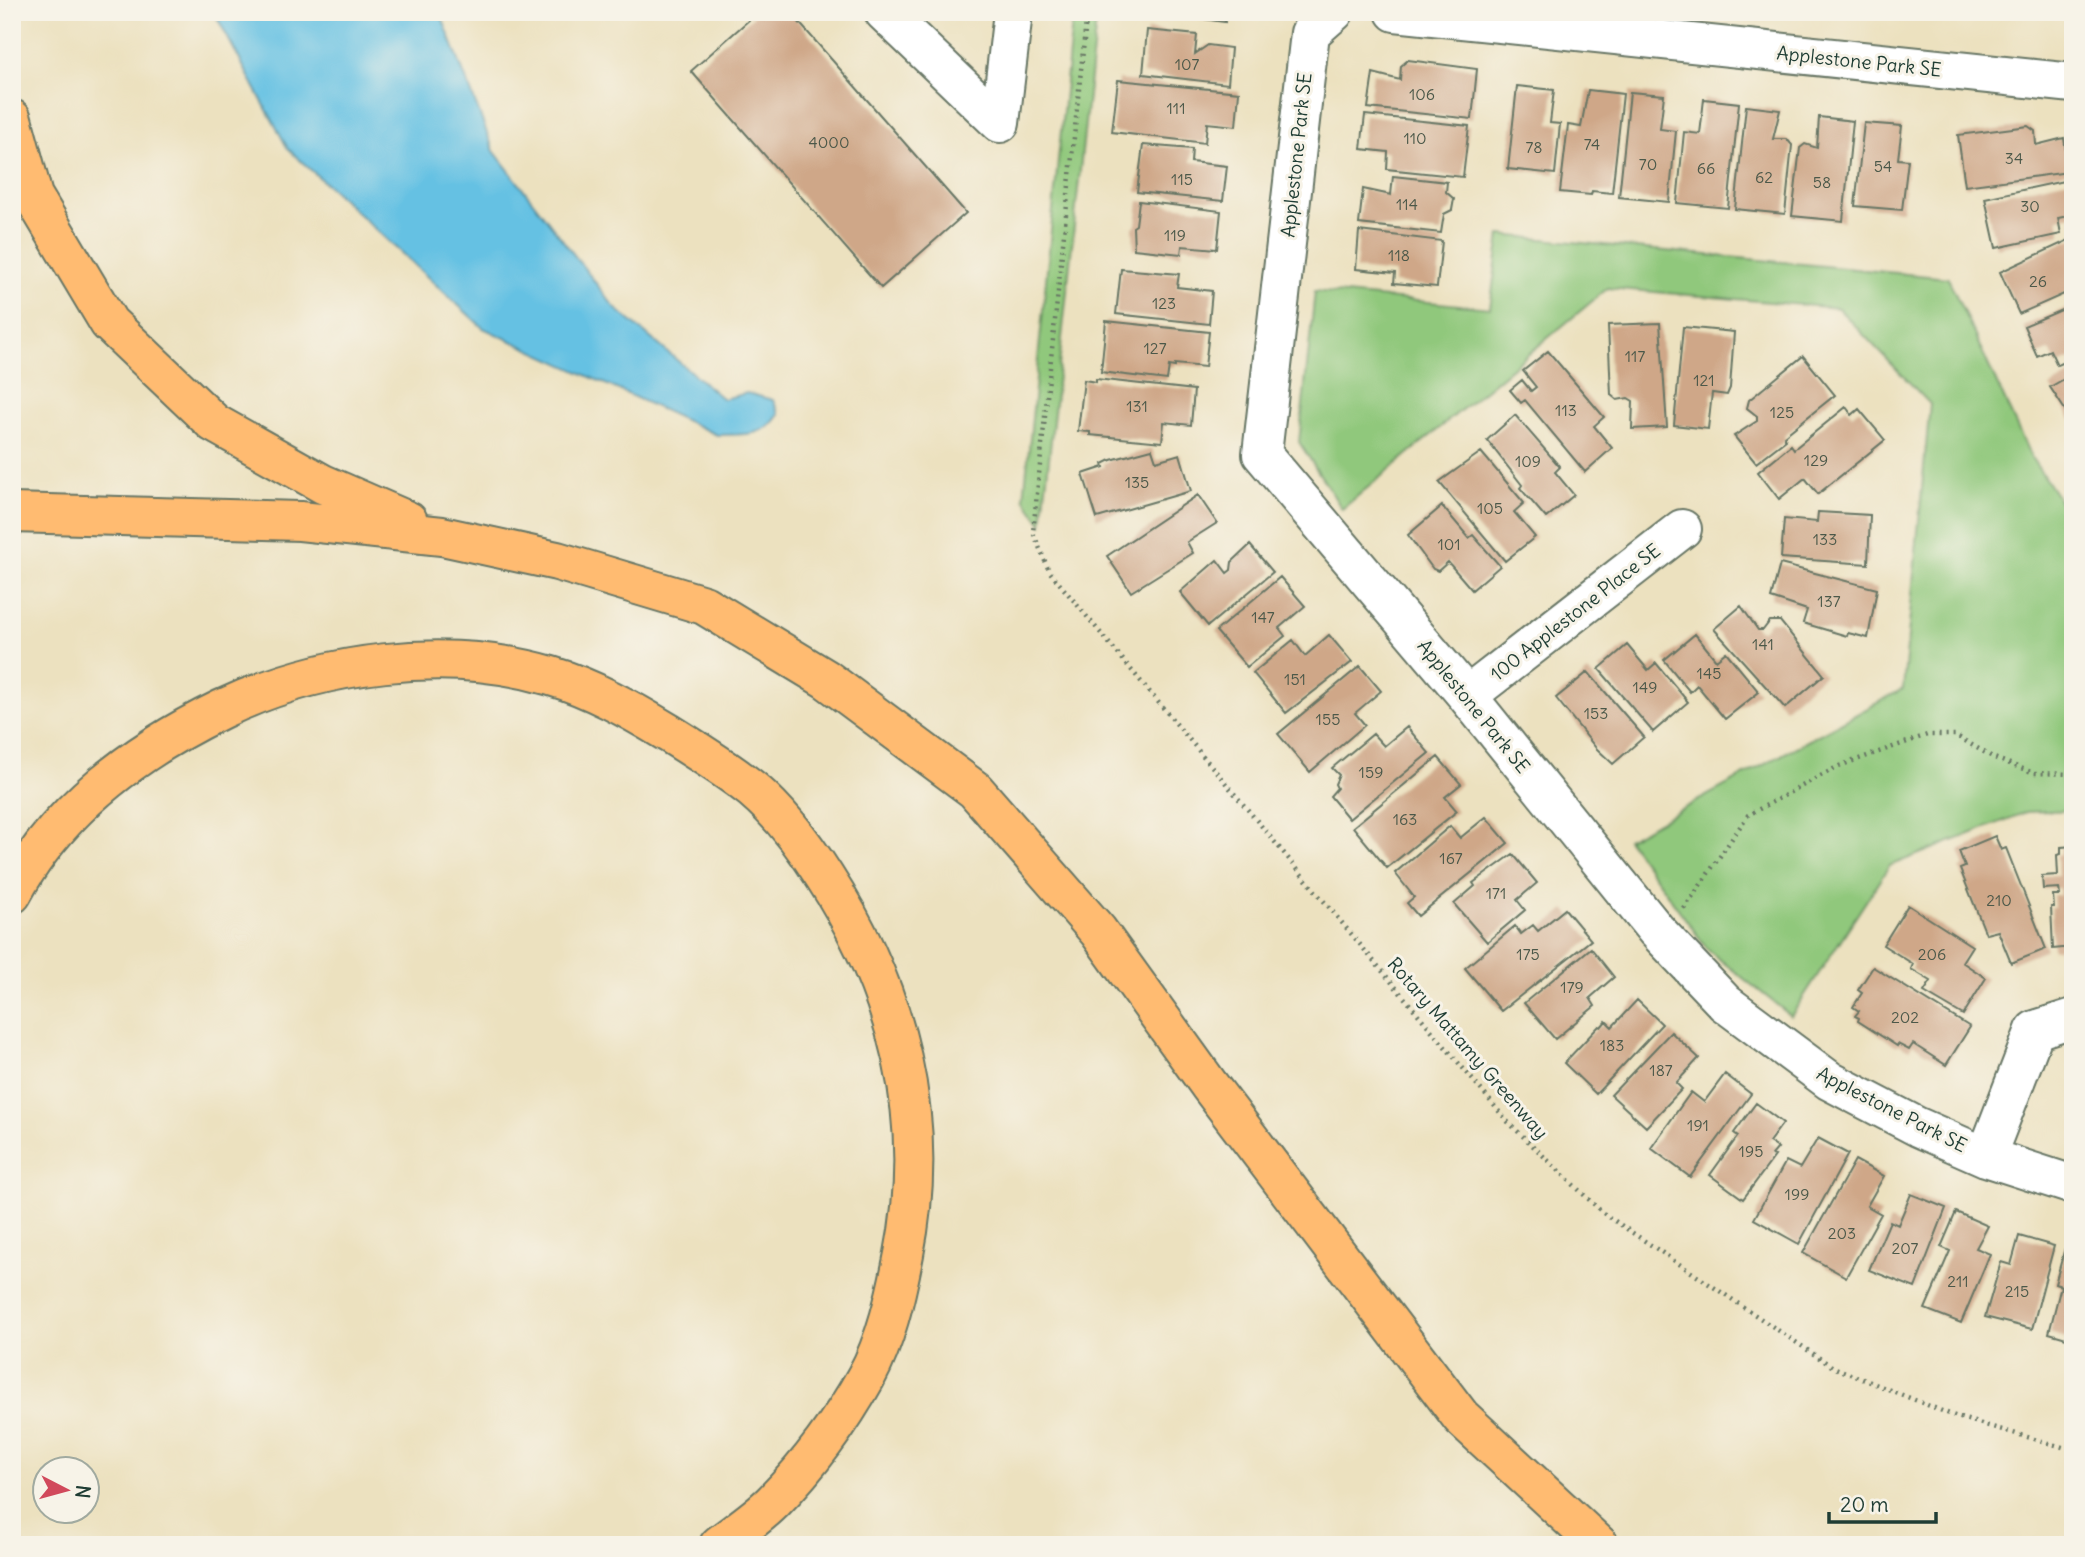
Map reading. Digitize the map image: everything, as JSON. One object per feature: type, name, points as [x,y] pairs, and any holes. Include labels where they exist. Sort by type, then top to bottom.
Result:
[{"type":"highway","points":[[12,119],[33,196],[109,323],[214,423],[323,484],[442,536]]},
{"type":"highway","points":[[12,513],[300,521],[442,536],[557,561],[704,605],[827,679],[975,790],[1098,930],[1209,1084],[1461,1417],[1599,1545]]},
{"type":"highway","points":[[12,894],[62,822],[117,771],[181,729],[251,695],[323,674],[397,662],[473,661],[551,676],[624,705],[755,792],[816,863],[851,918],[885,991],[906,1065],[915,1140],[912,1206],[896,1297],[868,1374],[825,1441],[771,1504],[719,1545]]},
{"type":"street","points":[[884,12],[1000,123],[1013,12]]},
{"type":"street","name":"Applestone Park SE","points":[[1334,12],[1310,33],[1262,454],[1467,696],[1656,930],[1725,1003],[1830,1081],[1918,1127],[1986,1157],[2073,1185]]},
{"type":"street","name":"Applestone Park SE","points":[[1395,12],[2073,83]]},
{"type":"street","name":"100 Applestone Place SE","points":[[1467,696],[1682,529]]},
{"type":"street","points":[[1986,1157],[2035,1030],[2073,1018]]},
{"type":"path","name":"Rotary Mattamy Greenway","points":[[1087,12],[1033,532],[1049,571],[1507,1121],[1603,1213],[1833,1367],[1957,1417],[2073,1450]]},
{"type":"path","points":[[1656,930],[1685,908],[1748,815],[1839,766],[1927,735],[1955,735],[1994,758],[2035,773],[2073,774]]},
{"type":"green space","points":[[1073,12],[1097,12],[1042,524],[1024,498]]},
{"type":"green space","points":[[1500,235],[1948,278],[2031,457],[2073,521],[2073,810],[2026,812],[1889,866],[1791,1016],[1709,951],[1627,839],[1903,689],[1930,404],[1838,308],[1608,288],[1342,509],[1299,442],[1315,291],[1490,308]]},
{"type":"water","points":[[214,12],[440,12],[494,151],[615,308],[723,399],[747,393],[773,400],[779,414],[760,431],[717,435],[483,328],[288,149]]},
{"type":"building","points":[[758,12],[790,12],[966,213],[881,288],[691,71]]},
{"type":"building","points":[[1155,12],[1226,12],[1225,22]]},
{"type":"building","points":[[1147,30],[1197,35],[1195,54],[1208,45],[1231,48],[1228,84],[1143,74]]},
{"type":"building","points":[[1408,60],[1477,69],[1472,119],[1368,108],[1373,73],[1400,80],[1401,66]]},
{"type":"building","points":[[1118,80],[1239,92],[1236,126],[1207,123],[1205,143],[1112,132]]},
{"type":"building","points":[[1517,86],[1554,90],[1550,123],[1560,124],[1555,174],[1508,169]]},
{"type":"building","points":[[1588,90],[1623,94],[1612,193],[1592,191],[1591,195],[1560,192],[1568,125],[1581,127]]},
{"type":"building","points":[[1630,92],[1664,95],[1660,129],[1676,131],[1669,202],[1619,197]]},
{"type":"building","points":[[1704,99],[1739,103],[1728,208],[1677,203],[1684,132],[1700,134]]},
{"type":"building","points":[[1746,106],[1780,110],[1773,139],[1787,139],[1792,145],[1785,214],[1735,209]]},
{"type":"building","points":[[1365,115],[1469,126],[1463,177],[1387,169],[1388,152],[1361,149]]},
{"type":"building","points":[[1819,117],[1853,121],[1843,221],[1792,216],[1800,148],[1805,144],[1817,148]]},
{"type":"building","points":[[1864,123],[1902,126],[1898,159],[1908,160],[1902,210],[1855,206]]},
{"type":"building","points":[[2028,126],[2035,131],[2036,145],[2064,138],[2069,172],[1965,186],[1958,135]]},
{"type":"building","points":[[1143,145],[1192,149],[1191,162],[1227,166],[1223,201],[1137,192]]},
{"type":"building","points":[[1393,176],[1447,182],[1446,192],[1454,199],[1452,210],[1444,214],[1441,233],[1359,224],[1363,189],[1391,195]]},
{"type":"building","points":[[2073,179],[2073,215],[2058,218],[2061,234],[1996,248],[1985,198]]},
{"type":"building","points":[[1139,201],[1221,211],[1217,249],[1182,246],[1181,254],[1134,249],[1133,227],[1136,225]]},
{"type":"building","points":[[1359,231],[1442,241],[1437,287],[1394,283],[1395,273],[1356,269]]},
{"type":"building","points":[[2073,238],[2073,290],[2019,314],[2000,272]]},
{"type":"building","points":[[1121,269],[1179,274],[1177,287],[1212,291],[1209,324],[1116,314]]},
{"type":"building","points":[[2073,305],[2073,358],[2057,365],[2050,350],[2037,356],[2024,326]]},
{"type":"building","points":[[1106,321],[1209,332],[1205,367],[1175,364],[1175,367],[1169,366],[1167,380],[1101,372]]},
{"type":"building","points":[[1660,323],[1667,427],[1632,429],[1633,401],[1628,398],[1617,400],[1611,395],[1608,325]]},
{"type":"building","points":[[1683,327],[1734,332],[1730,388],[1727,395],[1712,393],[1708,429],[1674,425]]},
{"type":"building","points":[[1548,351],[1604,417],[1594,426],[1612,448],[1585,472],[1525,400],[1521,403],[1510,390],[1522,380],[1531,391],[1536,387],[1523,371]]},
{"type":"building","points":[[1803,356],[1835,395],[1784,436],[1786,440],[1756,463],[1734,436],[1757,421],[1757,416],[1747,408],[1749,400]]},
{"type":"building","points":[[2073,374],[2073,422],[2050,387]]},
{"type":"building","points":[[1096,379],[1194,390],[1191,425],[1164,422],[1162,442],[1090,435],[1090,432],[1078,431],[1084,380],[1096,382]]},
{"type":"building","points":[[1846,407],[1852,415],[1859,409],[1885,440],[1818,494],[1805,478],[1779,499],[1758,472],[1791,445],[1794,449]]},
{"type":"building","points":[[1515,415],[1560,467],[1555,472],[1574,495],[1546,518],[1520,488],[1522,485],[1487,440]]},
{"type":"building","points":[[1152,449],[1156,461],[1180,454],[1191,491],[1097,518],[1083,474],[1104,467],[1103,464],[1111,460]]},
{"type":"building","points":[[1481,452],[1524,503],[1514,512],[1535,537],[1505,561],[1439,482]]},
{"type":"building","points":[[1198,495],[1217,523],[1187,542],[1193,553],[1131,592],[1107,556]]},
{"type":"building","points":[[1442,506],[1469,538],[1473,535],[1500,566],[1472,590],[1448,562],[1438,571],[1433,569],[1408,535]]},
{"type":"building","points":[[1818,512],[1870,515],[1868,564],[1781,558],[1784,519],[1817,522]]},
{"type":"building","points":[[1250,545],[1273,572],[1208,626],[1180,592],[1217,560],[1227,573],[1231,570],[1232,562]]},
{"type":"building","points":[[1780,564],[1877,589],[1868,638],[1848,633],[1847,636],[1803,623],[1807,610],[1771,598]]},
{"type":"building","points":[[1280,577],[1305,606],[1279,628],[1285,636],[1247,667],[1216,631]]},
{"type":"building","points":[[1741,606],[1758,630],[1763,630],[1770,621],[1780,621],[1824,675],[1785,708],[1714,629]]},
{"type":"building","points":[[1695,634],[1716,660],[1726,652],[1759,692],[1725,719],[1697,685],[1690,692],[1664,660]]},
{"type":"building","points":[[1329,635],[1352,662],[1286,713],[1253,673],[1293,640],[1305,656]]},
{"type":"building","points":[[1627,645],[1648,670],[1656,663],[1688,702],[1653,732],[1599,669]]},
{"type":"building","points":[[1360,666],[1381,691],[1355,713],[1365,725],[1310,772],[1278,734]]},
{"type":"building","points":[[1588,672],[1644,737],[1613,764],[1596,748],[1556,698]]},
{"type":"building","points":[[1407,727],[1429,753],[1349,819],[1330,796],[1337,788],[1335,784],[1339,775],[1332,768],[1373,734],[1384,746]]},
{"type":"building","points":[[1438,757],[1461,784],[1445,797],[1457,811],[1387,868],[1353,827]]},
{"type":"building","points":[[1486,817],[1508,843],[1418,916],[1407,903],[1414,897],[1395,873],[1450,826],[1460,838]]},
{"type":"building","points":[[1995,836],[2001,850],[2006,848],[2046,949],[2011,963],[1998,931],[1986,934],[1960,869],[1965,867],[1959,851]]},
{"type":"building","points":[[2073,846],[2073,947],[2053,949],[2051,907],[2054,907],[2053,895],[2060,895],[2059,888],[2043,889],[2042,876],[2058,875],[2057,855],[2061,854],[2061,847]]},
{"type":"building","points":[[1513,854],[1537,883],[1517,900],[1525,910],[1487,942],[1454,904],[1475,886],[1473,883]]},
{"type":"building","points":[[1908,905],[1972,946],[1962,962],[1986,978],[1963,1015],[1924,992],[1931,981],[1911,969],[1913,964],[1883,945]]},
{"type":"building","points":[[1565,909],[1591,940],[1501,1011],[1465,968],[1515,926],[1521,934],[1533,925],[1538,931]]},
{"type":"building","points":[[1591,948],[1614,977],[1590,998],[1595,1006],[1555,1039],[1524,1003]]},
{"type":"building","points":[[1873,967],[1970,1027],[1946,1065],[1913,1044],[1909,1050],[1898,1044],[1897,1046],[1858,1021],[1859,1018],[1855,1016],[1859,1011],[1853,1007],[1862,993],[1858,990]]},
{"type":"building","points":[[1637,1000],[1662,1024],[1596,1094],[1564,1063],[1599,1026],[1606,1021],[1612,1027]]},
{"type":"building","points":[[1671,1032],[1699,1058],[1676,1083],[1682,1089],[1646,1127],[1611,1095]]},
{"type":"building","points":[[1725,1074],[1751,1094],[1690,1177],[1651,1148],[1691,1092],[1704,1102]]},
{"type":"building","points":[[1756,1103],[1783,1123],[1769,1142],[1778,1148],[1772,1155],[1775,1156],[1743,1199],[1710,1175],[1738,1136],[1734,1133]]},
{"type":"building","points":[[1818,1138],[1848,1154],[1799,1244],[1754,1219],[1786,1161],[1800,1168]]},
{"type":"building","points":[[1855,1160],[1884,1176],[1867,1206],[1881,1214],[1846,1277],[1803,1253]]},
{"type":"building","points":[[1911,1194],[1946,1208],[1915,1288],[1869,1270],[1890,1221],[1898,1225]]},
{"type":"building","points":[[1956,1212],[1988,1226],[1976,1248],[1990,1254],[1961,1323],[1925,1309],[1950,1251],[1941,1247]]},
{"type":"building","points":[[2019,1236],[2054,1246],[2032,1329],[1985,1317],[2001,1262],[2011,1265]]},
{"type":"building","points":[[2065,1248],[2073,1250],[2073,1340],[2049,1333],[2061,1286],[2055,1284]]}]
